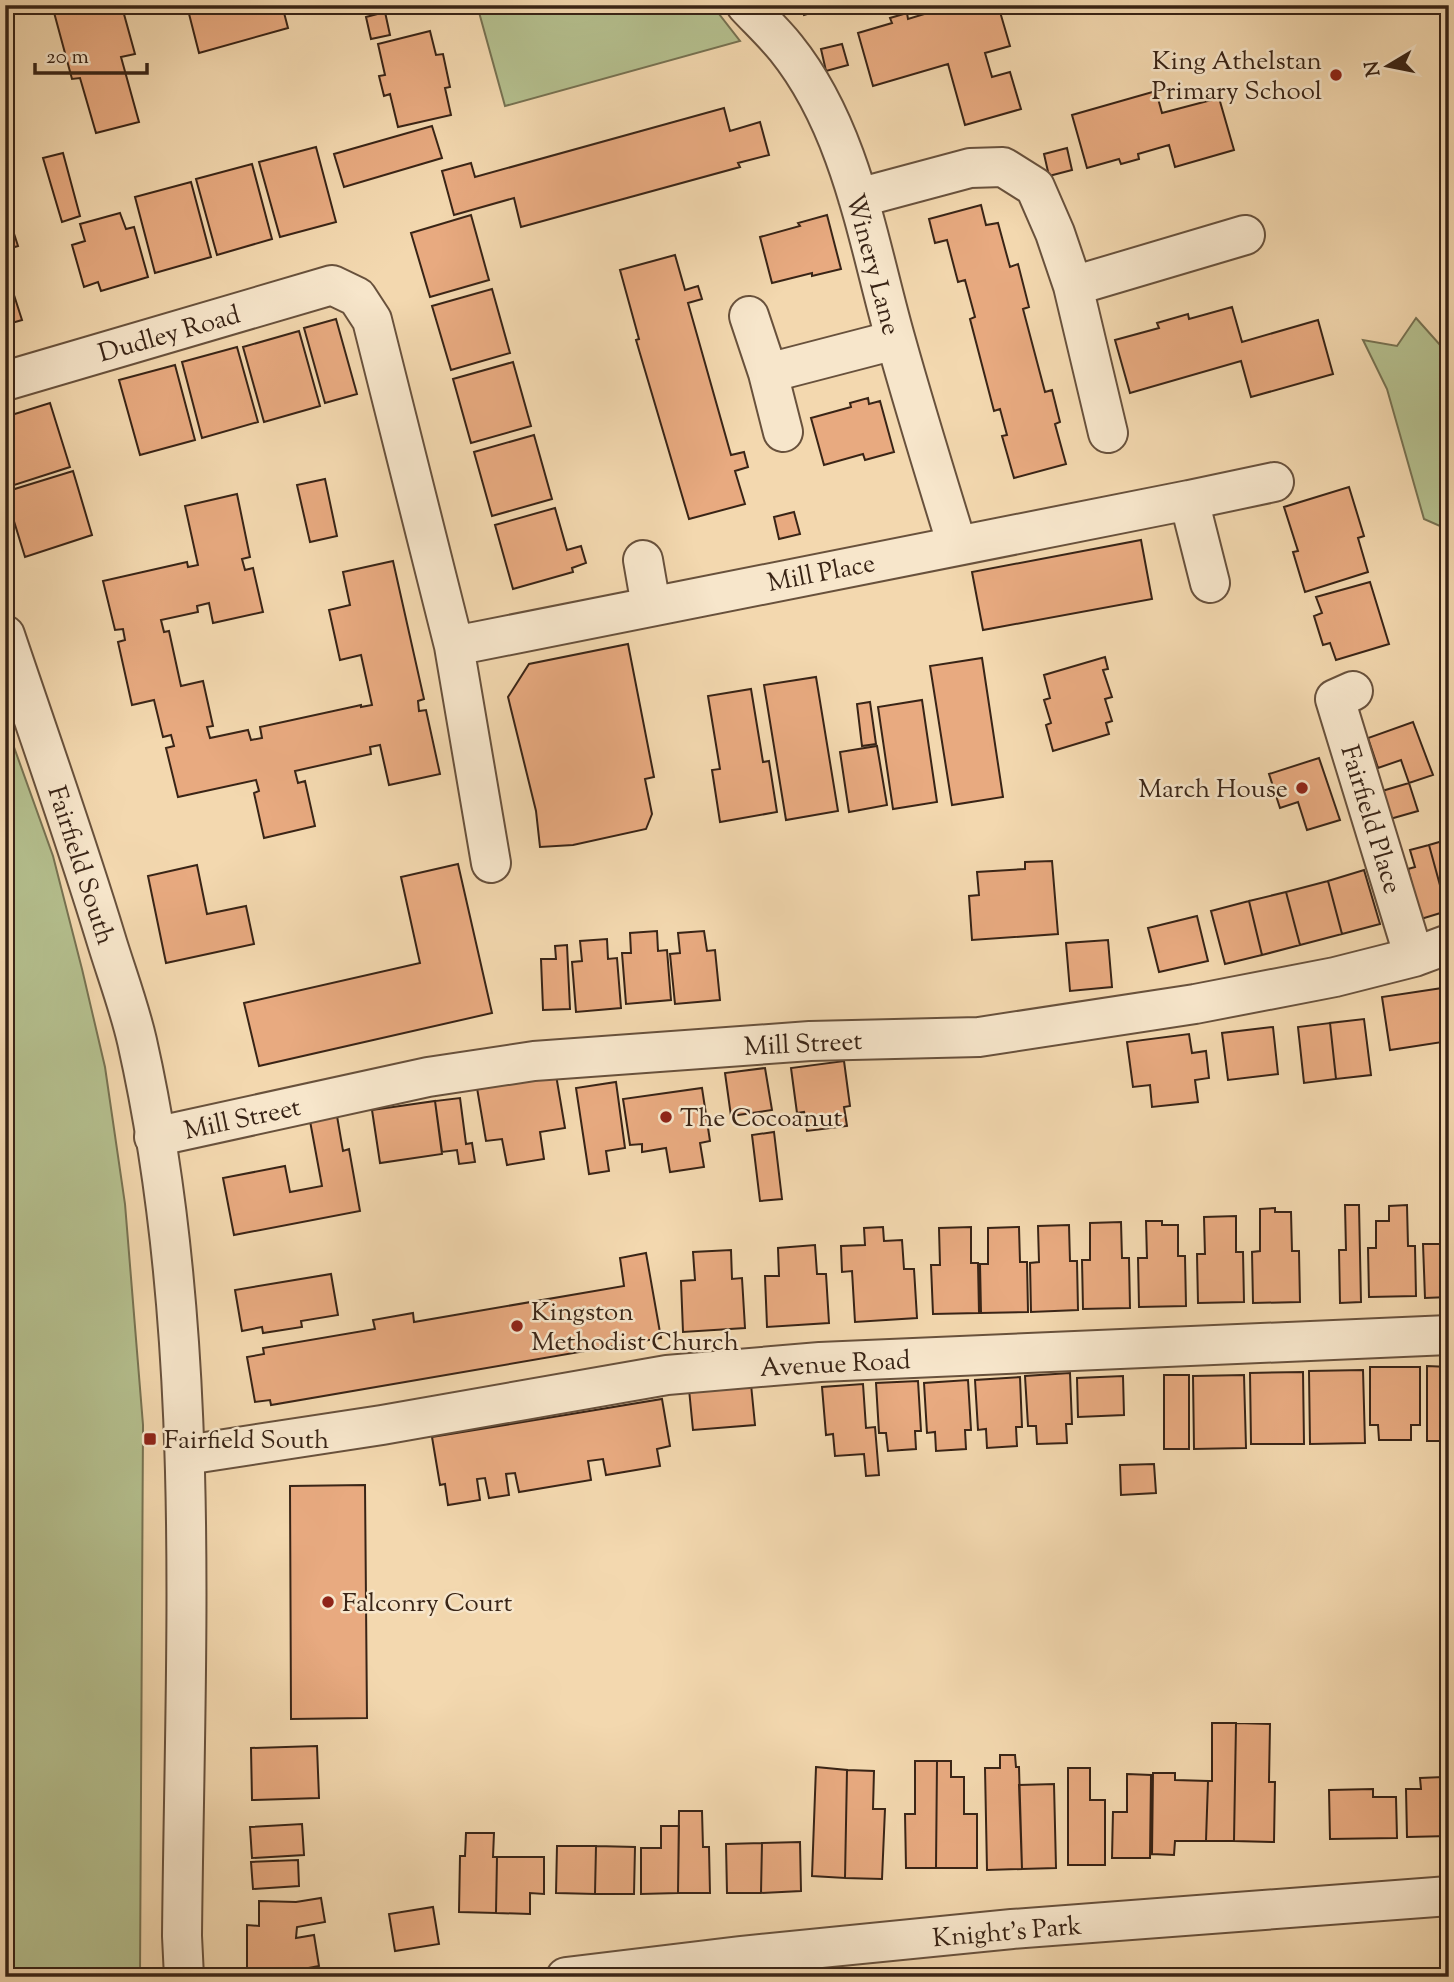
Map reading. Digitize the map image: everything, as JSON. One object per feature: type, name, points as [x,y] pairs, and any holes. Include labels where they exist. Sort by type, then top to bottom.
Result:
[{"type":"street","name":"Winery Lane","points":[[746,5],[787,48],[812,87],[836,136],[858,198],[895,340],[957,545]]},
{"type":"street","points":[[858,198],[970,168],[1003,167],[1035,187],[1055,233],[1073,286],[1108,433]]},
{"type":"street","points":[[1073,286],[1245,235]]},
{"type":"street","name":"Dudley Road","points":[[5,381],[332,285],[357,298],[372,320],[454,646]]},
{"type":"street","points":[[749,316],[768,373],[783,432]]},
{"type":"street","points":[[768,373],[895,340]]},
{"type":"street","name":"Mill Place","points":[[454,646],[1274,482]]},
{"type":"street","points":[[1189,500],[1210,583]]},
{"type":"street","points":[[643,560],[652,606]]},
{"type":"street","name":"Fairfield South","points":[[5,635],[88,881],[136,1039],[170,1246],[186,1455],[184,1977]]},
{"type":"street","points":[[454,646],[491,863]]},
{"type":"street","name":"Fairfield Place","points":[[1353,691],[1335,699],[1431,950]]},
{"type":"street","name":"Mill Street","points":[[154,1137],[428,1077],[534,1061],[810,1041],[979,1037],[1195,1004],[1335,977],[1431,950]]},
{"type":"street","name":"Avenue Road","points":[[186,1455],[382,1425],[667,1376],[820,1362],[1449,1335]]},
{"type":"street","name":"Knight's Park","points":[[566,1977],[740,1955],[998,1931],[1449,1896]]},
{"type":"green space","points":[[477,5],[712,5],[740,41],[505,106]]},
{"type":"green space","points":[[1416,318],[1441,346],[1449,371],[1449,530],[1424,519],[1387,389],[1363,340],[1397,346]]},
{"type":"green space","points":[[5,722],[53,856],[82,969],[105,1067],[125,1204],[143,1425],[140,1977],[5,1977]]},
{"type":"building","points":[[52,5],[107,5],[109,10],[122,7],[135,54],[121,57],[139,122],[96,133],[80,78],[72,79]]},
{"type":"building","points":[[282,5],[288,28],[199,53],[187,6]]},
{"type":"building","points":[[801,5],[837,5],[804,15]]},
{"type":"building","points":[[954,5],[998,5],[1010,46],[985,53],[992,77],[1010,72],[1021,109],[965,125],[948,64],[873,86],[858,33],[892,23],[890,18],[907,13],[908,19]]},
{"type":"building","points":[[385,12],[390,35],[371,39],[366,17]]},
{"type":"building","points":[[430,31],[436,55],[443,54],[450,87],[445,88],[451,115],[398,127],[390,94],[384,96],[379,76],[385,75],[378,44]]},
{"type":"building","points":[[842,44],[848,65],[826,71],[821,49]]},
{"type":"building","points":[[1156,91],[1162,113],[1219,98],[1234,150],[1175,167],[1169,145],[1138,154],[1139,159],[1121,164],[1119,159],[1087,168],[1072,115]]},
{"type":"building","points":[[724,108],[730,131],[760,122],[769,155],[738,163],[740,167],[521,227],[514,198],[454,215],[442,171],[471,163],[475,177]]},
{"type":"building","points":[[432,126],[442,158],[344,187],[334,154]]},
{"type":"building","points":[[316,147],[336,222],[280,237],[259,162]]},
{"type":"building","points":[[1067,148],[1072,170],[1049,176],[1044,154]]},
{"type":"building","points":[[63,153],[80,216],[62,222],[43,158]]},
{"type":"building","points":[[252,164],[272,239],[217,255],[196,179]]},
{"type":"building","points":[[191,182],[211,257],[155,273],[135,197]]},
{"type":"building","points":[[981,205],[986,225],[998,223],[1010,267],[1018,264],[1029,307],[1023,309],[1045,392],[1052,390],[1060,422],[1055,424],[1066,464],[1014,478],[1002,436],[1007,435],[1000,409],[994,411],[970,319],[975,317],[965,280],[958,282],[947,240],[935,243],[929,219]]},
{"type":"building","points":[[120,213],[126,229],[134,227],[148,277],[101,291],[98,282],[84,287],[72,245],[85,241],[80,224]]},
{"type":"building","points":[[8,215],[18,246],[5,250],[5,216]]},
{"type":"building","points":[[471,215],[489,280],[430,297],[411,233]]},
{"type":"building","points":[[827,215],[841,269],[772,283],[760,237]]},
{"type":"building","points":[[675,255],[685,290],[698,286],[702,299],[688,303],[731,455],[744,452],[748,467],[735,471],[745,504],[689,519],[636,340],[639,339],[620,270]]},
{"type":"building","points":[[5,267],[22,320],[5,325]]},
{"type":"building","points":[[492,289],[510,353],[451,370],[432,306]]},
{"type":"building","points":[[1232,307],[1242,342],[1318,320],[1333,374],[1251,397],[1241,361],[1130,393],[1115,340],[1159,328],[1157,323],[1188,314],[1189,319]]},
{"type":"building","points":[[336,319],[357,394],[325,403],[304,328]]},
{"type":"building","points":[[299,331],[320,406],[264,422],[243,347]]},
{"type":"building","points":[[237,347],[258,422],[202,438],[182,362]]},
{"type":"building","points":[[513,362],[531,426],[471,443],[453,379]]},
{"type":"building","points":[[175,365],[195,440],[140,455],[119,380]]},
{"type":"building","points":[[868,398],[869,404],[880,401],[894,452],[865,460],[863,454],[824,465],[811,418],[851,407],[850,403]]},
{"type":"building","points":[[50,403],[70,467],[5,488],[5,417]]},
{"type":"building","points":[[534,435],[552,499],[492,516],[474,452]]},
{"type":"building","points":[[73,471],[92,535],[25,557],[5,492]]},
{"type":"building","points":[[325,479],[337,536],[310,542],[297,485]]},
{"type":"building","points":[[1349,487],[1364,536],[1358,538],[1368,572],[1305,592],[1293,552],[1298,551],[1284,507]]},
{"type":"building","points":[[237,494],[250,557],[242,559],[245,570],[253,568],[263,612],[213,623],[209,603],[197,606],[198,612],[161,620],[164,632],[169,631],[181,686],[203,681],[213,726],[207,727],[210,738],[248,730],[251,740],[262,738],[260,727],[361,705],[372,705],[361,655],[340,660],[329,610],[350,605],[343,572],[393,561],[424,699],[418,701],[419,711],[426,710],[440,774],[389,785],[380,745],[370,747],[371,754],[295,771],[298,783],[305,781],[315,826],[264,838],[254,793],[259,791],[256,780],[178,797],[166,748],[174,746],[171,735],[163,737],[154,700],[132,705],[118,642],[125,640],[123,629],[115,630],[103,581],[187,562],[188,567],[198,565],[185,506]]},
{"type":"building","points":[[555,508],[567,550],[581,546],[586,563],[572,568],[573,572],[513,589],[495,525]]},
{"type":"building","points":[[794,512],[800,534],[779,539],[774,517]]},
{"type":"building","points":[[1141,540],[1152,599],[983,630],[972,572]]},
{"type":"building","points":[[1370,582],[1389,644],[1336,660],[1330,643],[1323,645],[1314,616],[1322,613],[1316,597]]},
{"type":"building","points":[[628,644],[654,777],[645,779],[652,814],[646,829],[573,845],[540,847],[536,811],[508,697],[529,664]]},
{"type":"building","points":[[1105,657],[1108,669],[1103,670],[1112,697],[1105,699],[1112,721],[1106,723],[1109,734],[1053,751],[1046,725],[1051,723],[1044,700],[1050,698],[1044,675]]},
{"type":"building","points":[[982,658],[1003,797],[952,805],[930,666]]},
{"type":"building","points":[[816,677],[838,811],[786,820],[764,685]]},
{"type":"building","points":[[751,689],[763,762],[769,761],[777,812],[720,822],[712,770],[720,769],[708,696]]},
{"type":"building","points":[[922,700],[937,802],[893,809],[878,707]]},
{"type":"building","points":[[870,702],[876,744],[862,746],[857,704]]},
{"type":"building","points":[[1413,722],[1433,775],[1409,783],[1401,760],[1378,768],[1368,738]]},
{"type":"building","points":[[877,746],[887,805],[849,812],[840,752]]},
{"type":"building","name":"March House","points":[[1319,758],[1340,820],[1307,830],[1298,802],[1280,808],[1269,774]]},
{"type":"building","points":[[1409,783],[1418,811],[1390,819],[1382,791]]},
{"type":"building","points":[[1446,840],[1449,849],[1449,911],[1429,845]]},
{"type":"building","points":[[1429,845],[1447,911],[1421,919],[1408,869],[1415,867],[1410,850]]},
{"type":"building","points":[[1052,861],[1058,934],[972,940],[969,896],[979,895],[977,872],[1025,869],[1025,862]]},
{"type":"building","points":[[458,864],[492,1013],[259,1066],[244,1003],[420,963],[401,877]]},
{"type":"building","points":[[197,865],[207,914],[246,906],[254,944],[166,963],[148,876]]},
{"type":"building","points":[[1364,870],[1380,924],[1342,934],[1328,881]]},
{"type":"building","points":[[1328,881],[1342,934],[1300,945],[1286,892]]},
{"type":"building","points":[[1286,892],[1300,945],[1262,955],[1249,901]]},
{"type":"building","points":[[1249,901],[1262,955],[1225,964],[1211,911]]},
{"type":"building","points":[[1197,916],[1208,961],[1159,972],[1148,928]]},
{"type":"building","points":[[657,931],[658,951],[667,950],[671,1000],[626,1004],[622,953],[631,953],[630,933]]},
{"type":"building","points":[[704,931],[707,951],[715,950],[720,1000],[675,1004],[670,954],[680,953],[678,933]]},
{"type":"building","points":[[607,939],[608,959],[617,958],[621,1008],[576,1012],[572,962],[582,961],[580,941]]},
{"type":"building","points":[[1108,940],[1112,987],[1070,991],[1066,943]]},
{"type":"building","points":[[567,945],[570,1009],[543,1010],[541,959],[556,959],[555,946]]},
{"type":"building","points":[[1449,987],[1449,1041],[1390,1050],[1382,997]]},
{"type":"building","points":[[1364,1019],[1371,1075],[1336,1079],[1330,1023]]},
{"type":"building","points":[[1330,1023],[1336,1079],[1304,1083],[1298,1027]]},
{"type":"building","points":[[1273,1027],[1278,1074],[1228,1080],[1222,1033]]},
{"type":"building","points":[[1189,1034],[1192,1053],[1206,1051],[1209,1078],[1195,1080],[1198,1102],[1152,1107],[1150,1085],[1133,1087],[1127,1042]]},
{"type":"building","points":[[844,1061],[850,1106],[844,1107],[847,1126],[807,1131],[804,1112],[797,1113],[791,1068]]},
{"type":"building","points":[[765,1068],[772,1110],[731,1116],[725,1073]]},
{"type":"building","points":[[556,1075],[565,1128],[540,1132],[544,1159],[507,1165],[502,1139],[486,1141],[477,1088]]},
{"type":"building","points":[[616,1082],[625,1148],[606,1151],[609,1171],[589,1174],[576,1088]]},
{"type":"building","name":"The Cocoanut","points":[[702,1088],[710,1141],[700,1143],[704,1167],[670,1172],[666,1148],[642,1152],[642,1144],[630,1145],[623,1099]]},
{"type":"building","points":[[460,1098],[466,1144],[472,1143],[475,1162],[459,1164],[457,1150],[442,1152],[435,1101]]},
{"type":"building","points":[[435,1101],[442,1154],[380,1163],[372,1110]]},
{"type":"building","points":[[337,1116],[343,1151],[349,1149],[360,1211],[234,1235],[223,1178],[285,1166],[290,1192],[322,1186],[310,1121]]},
{"type":"building","points":[[774,1132],[782,1199],[760,1201],[752,1135]]},
{"type":"building","points":[[1345,1205],[1359,1205],[1361,1302],[1340,1303],[1339,1250],[1346,1250]]},
{"type":"building","points":[[1407,1205],[1408,1246],[1415,1246],[1416,1296],[1369,1297],[1368,1248],[1376,1248],[1376,1221],[1389,1221],[1389,1206]]},
{"type":"building","points":[[1275,1208],[1275,1212],[1291,1212],[1292,1251],[1299,1251],[1300,1302],[1253,1303],[1252,1252],[1260,1251],[1260,1209]]},
{"type":"building","points":[[1236,1216],[1236,1252],[1243,1252],[1244,1302],[1198,1303],[1197,1254],[1205,1254],[1204,1217]]},
{"type":"building","points":[[1146,1221],[1178,1225],[1178,1256],[1185,1256],[1186,1306],[1139,1307],[1138,1258],[1147,1258]]},
{"type":"building","points":[[1121,1222],[1122,1258],[1129,1258],[1130,1308],[1083,1309],[1082,1260],[1090,1260],[1090,1223]]},
{"type":"building","points":[[1069,1225],[1070,1261],[1077,1261],[1078,1310],[1031,1312],[1030,1263],[1039,1262],[1038,1226]]},
{"type":"building","points":[[883,1227],[884,1241],[902,1240],[904,1269],[914,1269],[917,1318],[855,1322],[852,1271],[842,1272],[841,1246],[865,1245],[864,1228]]},
{"type":"building","points":[[971,1227],[971,1263],[978,1263],[979,1313],[933,1314],[931,1265],[940,1265],[939,1228]]},
{"type":"building","points":[[1019,1227],[1020,1262],[1027,1262],[1028,1312],[981,1313],[980,1264],[988,1264],[988,1228]]},
{"type":"building","points":[[1423,1244],[1449,1244],[1449,1297],[1425,1298]]},
{"type":"building","points":[[815,1245],[817,1274],[826,1274],[829,1323],[767,1327],[765,1276],[779,1276],[778,1248]]},
{"type":"building","points":[[731,1250],[732,1279],[742,1278],[745,1328],[683,1332],[681,1281],[695,1280],[693,1252]]},
{"type":"building","name":"Kingston Methodist Church","points":[[646,1253],[661,1338],[271,1405],[270,1400],[255,1402],[247,1357],[264,1354],[263,1348],[375,1329],[373,1320],[413,1313],[414,1322],[624,1286],[620,1258]]},
{"type":"building","points":[[331,1274],[338,1315],[301,1321],[302,1327],[263,1333],[262,1327],[242,1331],[235,1290]]},
{"type":"building","points":[[1427,1366],[1449,1367],[1449,1441],[1427,1441]]},
{"type":"building","points":[[1370,1367],[1420,1367],[1420,1425],[1411,1425],[1411,1440],[1379,1440],[1378,1425],[1370,1425]]},
{"type":"building","points":[[1363,1370],[1365,1443],[1310,1444],[1309,1371]]},
{"type":"building","points":[[1303,1372],[1304,1444],[1251,1444],[1250,1373]]},
{"type":"building","points":[[1070,1373],[1072,1424],[1066,1424],[1067,1443],[1037,1444],[1036,1426],[1028,1426],[1025,1376]]},
{"type":"building","points":[[750,1374],[755,1425],[693,1430],[688,1379]]},
{"type":"building","points":[[1164,1375],[1189,1375],[1189,1449],[1164,1449]]},
{"type":"building","points":[[1244,1375],[1246,1448],[1194,1449],[1193,1376]]},
{"type":"building","points":[[1123,1376],[1124,1415],[1078,1417],[1077,1378]]},
{"type":"building","points":[[1020,1377],[1022,1427],[1016,1427],[1017,1446],[987,1448],[986,1429],[978,1430],[975,1380]]},
{"type":"building","points":[[968,1380],[971,1430],[965,1430],[966,1449],[936,1451],[935,1432],[927,1433],[924,1383]]},
{"type":"building","points":[[918,1381],[921,1431],[915,1431],[916,1449],[888,1451],[886,1433],[879,1433],[876,1383]]},
{"type":"building","points":[[863,1384],[866,1428],[875,1427],[879,1475],[866,1476],[864,1454],[835,1456],[833,1434],[826,1435],[822,1387]]},
{"type":"building","points":[[662,1399],[670,1446],[657,1449],[660,1466],[606,1475],[603,1459],[588,1461],[591,1480],[519,1492],[515,1473],[506,1474],[509,1495],[489,1498],[485,1478],[477,1479],[480,1500],[448,1505],[445,1484],[440,1485],[432,1437]]},
{"type":"building","points":[[1154,1464],[1156,1493],[1121,1495],[1120,1465]]},
{"type":"building","name":"Falconry Court","points":[[365,1485],[367,1718],[291,1719],[290,1486]]},
{"type":"building","points":[[1212,1723],[1236,1723],[1234,1841],[1206,1841],[1208,1781],[1212,1781]]},
{"type":"building","points":[[1236,1723],[1270,1724],[1269,1782],[1275,1782],[1274,1842],[1234,1841]]},
{"type":"building","points":[[317,1746],[319,1798],[252,1800],[251,1748]]},
{"type":"building","points":[[1000,1755],[1015,1755],[1016,1767],[1019,1767],[1022,1869],[987,1870],[985,1768],[1000,1768]]},
{"type":"building","points":[[915,1761],[937,1761],[936,1868],[906,1868],[905,1814],[915,1814]]},
{"type":"building","points":[[937,1761],[951,1761],[951,1777],[964,1777],[964,1814],[977,1814],[977,1868],[936,1868]]},
{"type":"building","points":[[816,1767],[847,1770],[845,1878],[812,1876]]},
{"type":"building","points":[[1068,1768],[1090,1768],[1090,1800],[1105,1800],[1105,1865],[1068,1865]]},
{"type":"building","points":[[847,1770],[874,1771],[873,1809],[885,1809],[882,1879],[845,1878]]},
{"type":"building","points":[[1153,1773],[1175,1773],[1175,1780],[1208,1781],[1206,1841],[1175,1841],[1174,1855],[1152,1854]]},
{"type":"building","points":[[1127,1774],[1151,1775],[1150,1858],[1112,1858],[1113,1812],[1127,1812]]},
{"type":"building","points":[[1443,1777],[1444,1788],[1449,1788],[1449,1836],[1407,1837],[1406,1789],[1421,1789],[1420,1778]]},
{"type":"building","points":[[1054,1784],[1056,1868],[1022,1869],[1019,1785]]},
{"type":"building","points":[[1373,1789],[1373,1797],[1396,1797],[1397,1838],[1330,1839],[1329,1790]]},
{"type":"building","points":[[679,1811],[702,1811],[703,1847],[709,1847],[710,1893],[678,1893]]},
{"type":"building","points":[[302,1824],[304,1855],[252,1858],[250,1827]]},
{"type":"building","points":[[661,1826],[679,1826],[678,1893],[641,1894],[641,1848],[661,1848]]},
{"type":"building","points":[[466,1833],[494,1833],[493,1857],[497,1857],[496,1913],[459,1912],[460,1856],[465,1856]]},
{"type":"building","points":[[800,1842],[801,1891],[761,1893],[762,1843]]},
{"type":"building","points":[[762,1843],[761,1893],[727,1893],[726,1844]]},
{"type":"building","points":[[557,1846],[596,1846],[595,1894],[556,1893]]},
{"type":"building","points":[[596,1846],[635,1847],[634,1894],[595,1894]]},
{"type":"building","points":[[497,1857],[544,1857],[544,1894],[530,1893],[530,1914],[496,1913]]},
{"type":"building","points":[[298,1860],[299,1886],[253,1889],[251,1862]]},
{"type":"building","points":[[321,1898],[325,1922],[297,1927],[296,1938],[314,1935],[319,1966],[297,1970],[297,1977],[247,1977],[247,1925],[259,1926],[259,1901],[296,1902]]},
{"type":"building","points":[[433,1907],[439,1944],[395,1951],[389,1914]]},
{"type":"building","points":[[1398,1968],[1399,1977],[1337,1977],[1337,1971]]},
{"type":"place","name":"King Athelstan Primary School","points":[[1336,75]]},
{"type":"place","name":"March House","points":[[1302,788]]},
{"type":"place","name":"The Cocoanut","points":[[666,1117]]},
{"type":"place","name":"Kingston Methodist Church","points":[[517,1326]]},
{"type":"place","name":"Fairfield South","points":[[150,1439]]},
{"type":"place","name":"Falconry Court","points":[[328,1602]]}]
